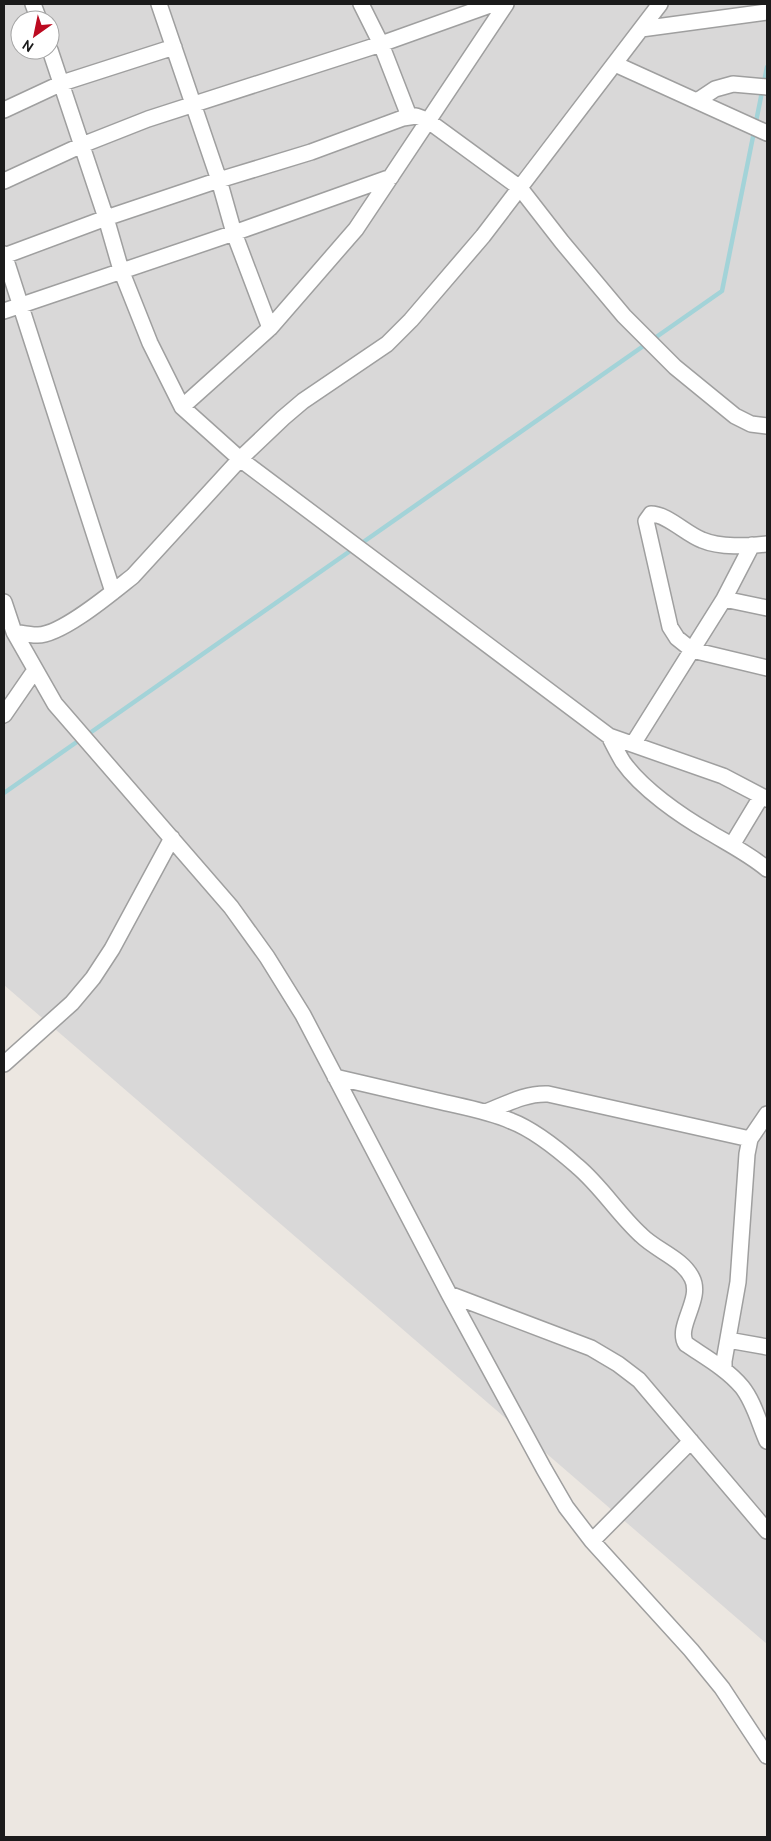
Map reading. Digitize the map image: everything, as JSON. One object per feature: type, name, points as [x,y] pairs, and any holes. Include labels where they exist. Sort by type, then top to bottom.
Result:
[{"type":"street","points":[[159,4],[219,180],[234,233],[270,328]]},
{"type":"street","points":[[361,4],[381,44],[409,116]]},
{"type":"street","points":[[4,181],[82,145],[148,119],[381,44],[493,4]]},
{"type":"street","points":[[182,407],[270,328],[356,229],[506,4]]},
{"type":"street","points":[[14,632],[38,636],[60,628],[113,592],[133,576],[240,459],[282,418],[303,401],[387,344],[405,326],[482,236],[660,4]]},
{"type":"street","points":[[641,29],[767,12]]},
{"type":"street","points":[[4,110],[62,83],[174,47]]},
{"type":"street","points":[[54,60],[106,218],[121,270],[150,343],[182,407],[240,459],[609,736],[723,776],[764,798],[732,845]]},
{"type":"street","points":[[614,64],[767,133]]},
{"type":"street","points":[[697,101],[715,89],[733,84],[767,87]]},
{"type":"street","points":[[113,592],[4,255],[219,180],[311,152],[409,116],[416,116],[427,120],[520,188],[624,316],[675,367],[735,416],[751,424],[767,426]]},
{"type":"street","points":[[4,311],[234,233],[391,177]]},
{"type":"street","points":[[760,545],[714,544],[684,531],[659,514],[651,514],[646,521],[670,627],[677,638],[692,650],[767,668]]},
{"type":"street","points":[[633,744],[760,545]]},
{"type":"street","points":[[724,599],[767,608]]},
{"type":"street","points":[[4,604],[14,632],[55,704],[231,907],[267,957],[302,1015],[449,1294],[566,1506],[592,1541],[691,1650],[722,1688],[767,1756]]},
{"type":"street","points":[[4,715],[35,670]]},
{"type":"street","points":[[609,736],[623,762],[634,775],[668,805],[708,832],[754,857],[767,869]]},
{"type":"street","points":[[4,1064],[72,1003],[93,978],[112,949],[172,838]]},
{"type":"street","points":[[335,1077],[486,1112],[513,1121],[549,1144],[578,1167],[640,1235],[680,1262],[693,1280],[694,1297],[683,1332],[683,1340],[724,1370],[742,1388],[752,1404],[767,1441]]},
{"type":"street","points":[[486,1112],[525,1097],[536,1094],[548,1094],[750,1139]]},
{"type":"street","points":[[724,1370],[738,1282],[747,1154],[750,1139],[767,1114]]},
{"type":"street","points":[[449,1294],[591,1348],[618,1364],[639,1380],[767,1531]]},
{"type":"street","points":[[728,1340],[767,1347]]},
{"type":"street","points":[[592,1541],[691,1441]]},
{"type":"shaded area","points":[[4,4],[767,4],[767,1644],[4,985]]},
{"type":"waterway","points":[[359,545],[722,291],[767,67]]},
{"type":"waterway","points":[[87,735],[353,549]]},
{"type":"waterway","points":[[4,793],[81,739]]}]
